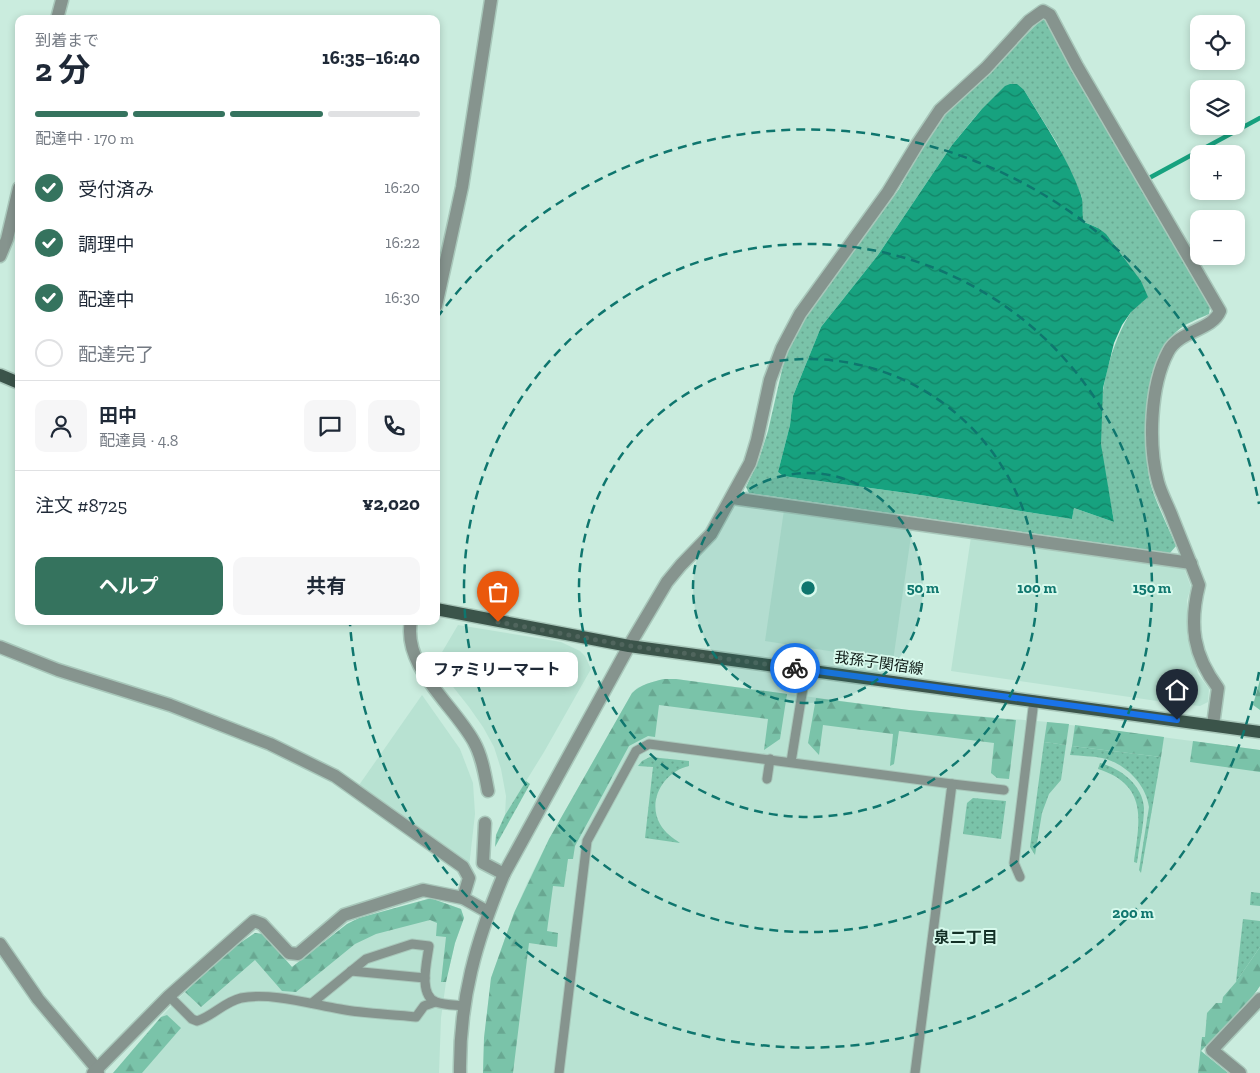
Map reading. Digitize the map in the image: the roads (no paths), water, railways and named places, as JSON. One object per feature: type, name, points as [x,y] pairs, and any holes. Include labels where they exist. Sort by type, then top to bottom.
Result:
[{"type":"main road","points":[[0,375],[15,381]]},
{"type":"main road","name":"我孫子関宿線","points":[[440,610],[630,646],[1260,732]]},
{"type":"street","points":[[58,15],[62,0]]},
{"type":"street","points":[[440,288],[462,187],[491,0]]},
{"type":"street","points":[[460,1073],[464,1006],[476,947],[504,874],[667,582],[680,565],[711,534],[750,464],[770,380],[782,348],[800,314],[888,192],[940,110],[986,68],[1029,21],[1043,11],[1050,15],[1220,311],[1214,320],[1184,335],[1175,342],[1168,352],[1154,394],[1152,439],[1158,482],[1199,584],[1195,600],[1194,634],[1203,666],[1218,688],[1212,724]]},
{"type":"street","points":[[0,256],[7,239],[15,205]]},
{"type":"street","points":[[732,498],[1191,563]]},
{"type":"street","points":[[411,625],[410,637],[413,653],[421,667],[462,722],[475,744],[488,791]]},
{"type":"street","points":[[0,647],[58,670],[170,704],[270,744],[334,776],[464,867],[469,878],[463,898]]},
{"type":"street","points":[[485,823],[483,863],[504,874]]},
{"type":"street","points":[[0,944],[38,999],[96,1072],[169,996],[254,921],[262,924],[289,953],[298,954],[344,915],[423,890],[463,898],[488,912]]},
{"type":"street","points":[[1240,1073],[1212,1050],[1260,999]]},
{"type":"lane","points":[[791,762],[806,669]]},
{"type":"lane","points":[[1020,877],[1014,863],[1034,700]]},
{"type":"lane","points":[[559,1073],[587,842],[636,751],[649,744],[1004,790]]},
{"type":"lane","points":[[767,779],[770,759]]},
{"type":"lane","points":[[915,1073],[952,784]]},
{"type":"lane","points":[[312,1003],[366,959],[412,944],[429,946],[424,984],[426,991],[435,1002]]},
{"type":"lane","points":[[351,971],[425,978]]},
{"type":"lane","points":[[331,987],[328,998],[336,1008]]},
{"type":"lane","points":[[169,996],[192,1019],[198,1021],[240,998],[256,996],[416,1017],[424,1006],[435,1002],[464,1006]]},
{"type":"water","points":[[1017,84],[1024,90],[1063,154],[1081,195],[1084,222],[1106,234],[1141,281],[1148,297],[1131,312],[1122,325],[1114,343],[1103,388],[1101,444],[1114,522],[1074,508],[1072,519],[783,476],[778,472],[790,425],[793,396],[821,327],[878,255],[952,145],[981,110],[1005,86]]},
{"type":"waterway","points":[[1151,177],[1260,118]]},
{"type":"place","name":"ファミリーマート","points":[[498,622]]},
{"type":"district","name":"泉二丁目","points":[[966,937]]}]
